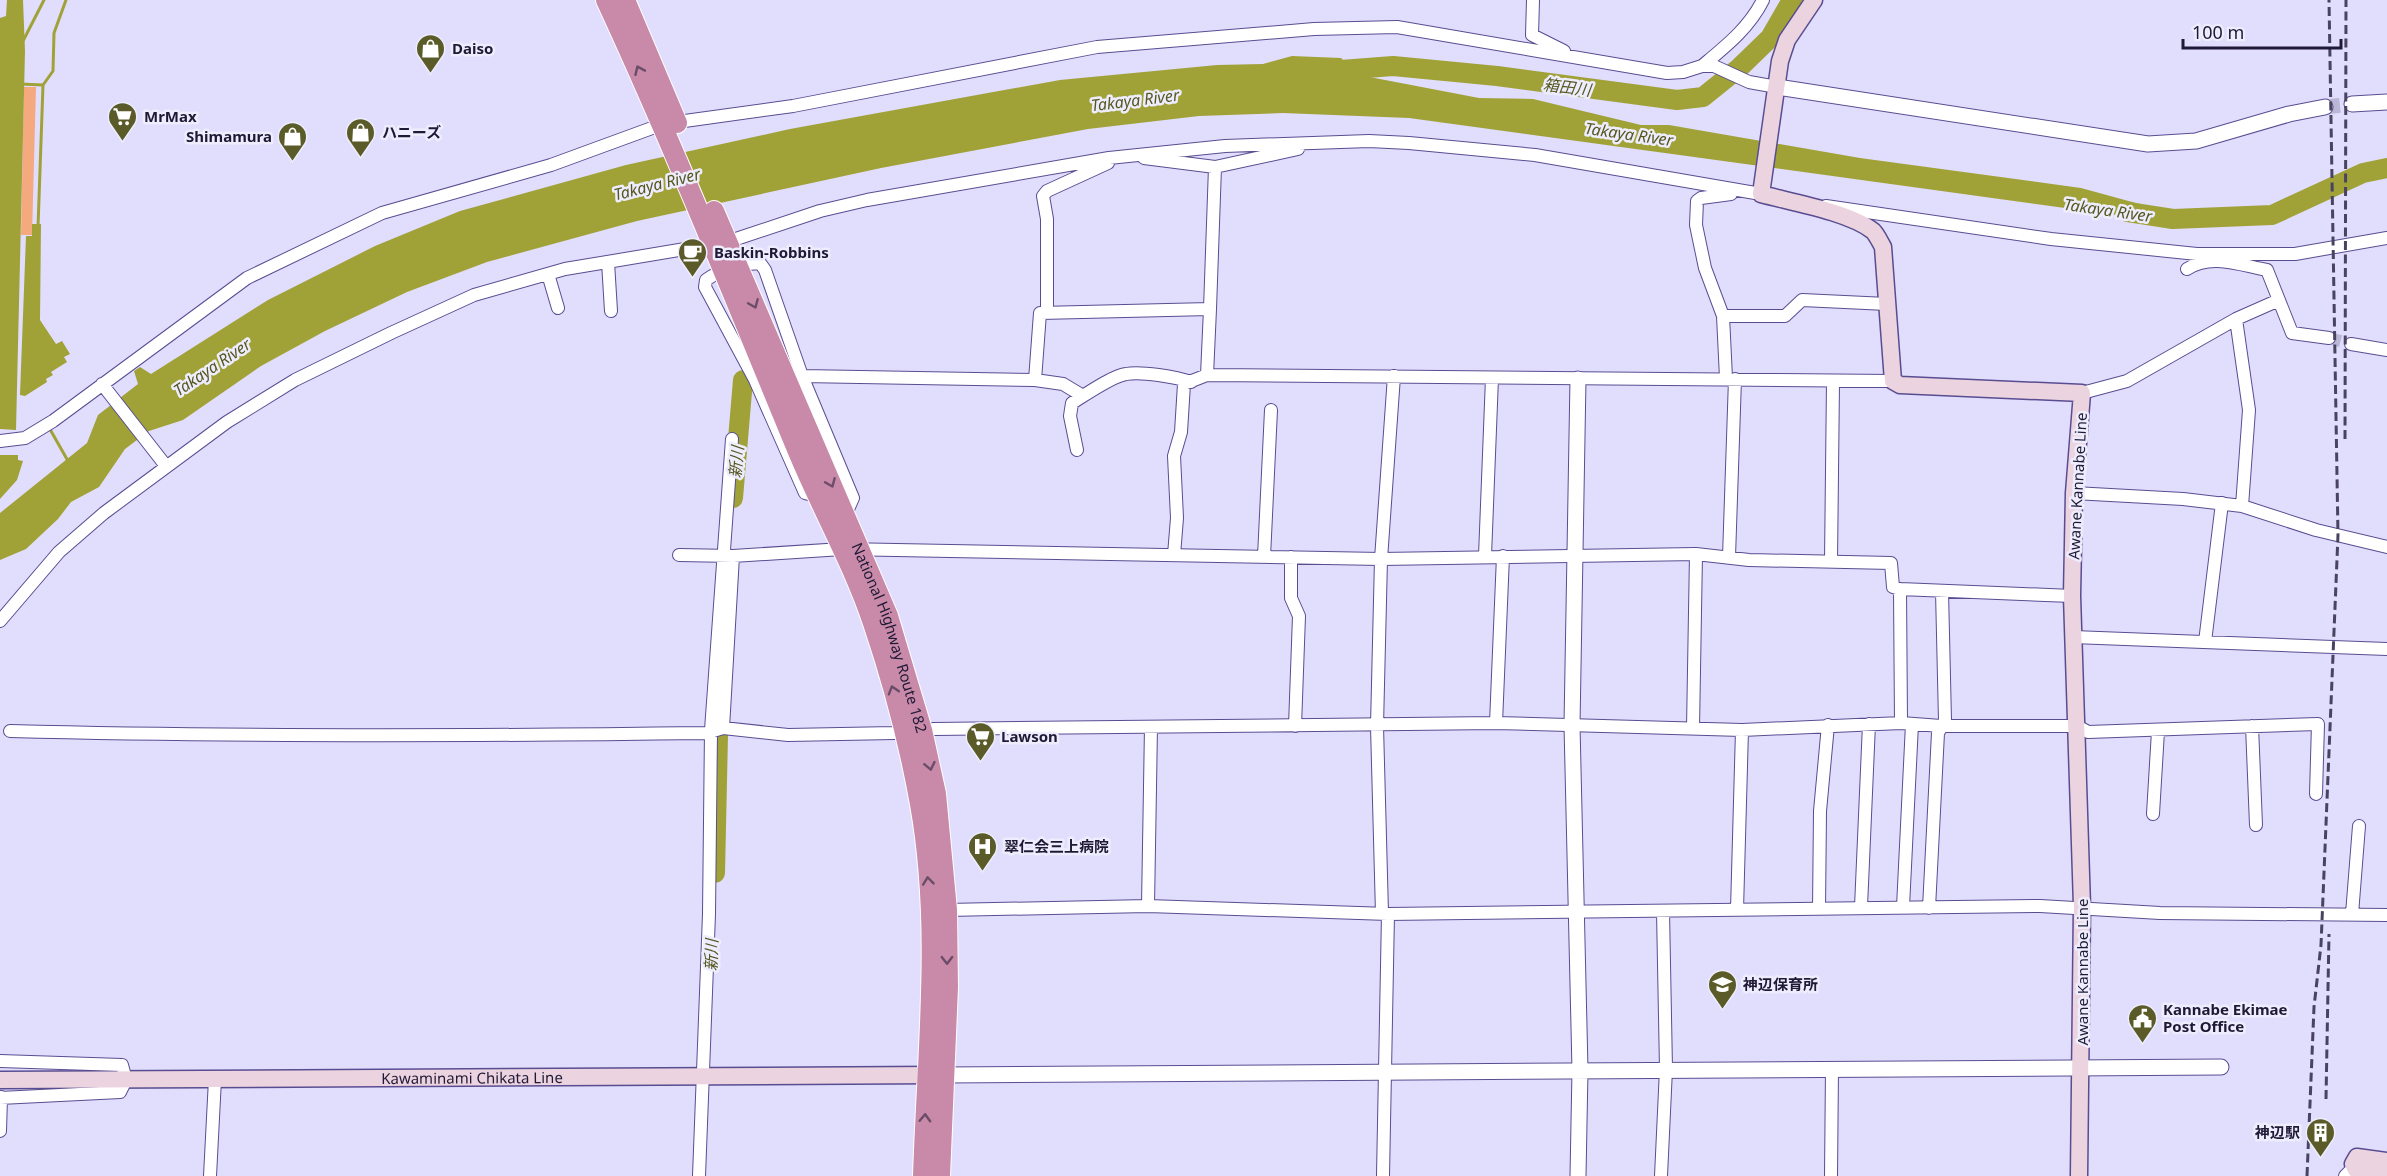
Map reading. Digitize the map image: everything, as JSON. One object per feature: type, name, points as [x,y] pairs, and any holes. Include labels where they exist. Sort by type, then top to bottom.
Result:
[{"type":"highway","name":"National Highway Route 182","points":[[606,0],[672,129]]},
{"type":"highway","name":"National Highway Route 182","points":[[625,0],[672,129],[718,238],[845,516],[850,549],[872,621],[936,794],[947,910],[935,1075],[923,1176]]},
{"type":"highway","name":"National Highway Route 182","points":[[718,238],[816,496],[850,549]]},
{"type":"highway","name":"National Highway Route 182","points":[[914,731],[932,911],[932,997],[940,1176]]},
{"type":"main road","points":[[1814,0],[1787,40],[1780,61],[1761,192],[1862,224],[1875,232],[1883,247],[1893,381]]},
{"type":"main road","name":"Awane Kannabe Line","points":[[1893,381],[1900,385],[2082,393],[2074,493],[2072,596],[2082,906],[2079,1176]]},
{"type":"main road","name":"Kawaminami Chikata Line","points":[[0,1080],[935,1075]]},
{"type":"main road","points":[[2387,1161],[2357,1157],[2349,1172],[2387,1170]]},
{"type":"street","points":[[1533,0],[1532,35],[1570,55]]},
{"type":"street","points":[[0,441],[25,438],[104,387],[247,278],[382,213],[672,129],[1097,47],[1314,29],[1397,27],[1667,73],[1683,72],[1708,66],[1735,39],[1756,13],[1763,0]]},
{"type":"street","points":[[1708,66],[1776,92],[2148,144],[2196,141],[2289,114],[2325,107]]},
{"type":"street","points":[[2352,104],[2387,102]]},
{"type":"street","points":[[1138,154],[1142,157],[1215,167],[1311,147],[1314,143]]},
{"type":"street","points":[[0,621],[59,552],[163,462],[296,380],[474,296],[548,274],[718,238],[867,200],[1109,158],[1225,146],[1409,143],[1535,155],[1743,192]]},
{"type":"street","points":[[1047,313],[1047,219],[1043,196],[1047,191],[1108,163],[1109,158]]},
{"type":"street","points":[[1207,375],[1215,167]]},
{"type":"street","points":[[1729,557],[1731,378],[1723,316],[1705,268],[1696,225],[1697,201],[1701,198],[1743,192],[1761,192]]},
{"type":"street","points":[[1813,207],[1836,206],[2051,239],[2198,254],[2295,254],[2387,238]]},
{"type":"street","points":[[2187,269],[2199,261],[2212,260],[2267,270],[2292,333],[2329,338]]},
{"type":"street","points":[[608,262],[611,311]]},
{"type":"street","points":[[748,264],[760,263],[765,270],[802,376],[853,498],[845,516]]},
{"type":"street","points":[[548,274],[558,308]]},
{"type":"street","points":[[712,276],[706,280],[705,287],[754,380],[805,493],[816,496]]},
{"type":"street","points":[[1723,316],[1785,316],[1802,300],[1887,304]]},
{"type":"street","points":[[2082,393],[2127,381],[2236,319],[2278,300]]},
{"type":"street","points":[[1035,380],[1040,314],[1210,309]]},
{"type":"street","points":[[2236,319],[2249,410],[2242,506]]},
{"type":"street","points":[[2350,344],[2387,350]]},
{"type":"street","points":[[1077,450],[1070,416],[1072,403],[1083,396],[1125,374],[1180,378],[1191,382]]},
{"type":"street","points":[[1174,555],[1177,518],[1174,456],[1181,432],[1184,384],[1207,375],[1893,381]]},
{"type":"street","points":[[802,376],[1035,380],[1064,384],[1083,396]]},
{"type":"street","points":[[1383,1176],[1385,914],[1377,726],[1381,559],[1394,376]]},
{"type":"street","points":[[1485,556],[1492,378]]},
{"type":"street","points":[[1578,379],[1572,725],[1580,1070],[1578,1176]]},
{"type":"street","points":[[1831,562],[1833,382]]},
{"type":"street","points":[[104,387],[163,462]]},
{"type":"street","points":[[1264,557],[1271,410]]},
{"type":"street","points":[[699,1176],[709,1076],[717,729],[728,555],[732,439]]},
{"type":"street","points":[[2074,493],[2242,506],[2316,530],[2387,547]]},
{"type":"street","points":[[2205,642],[2222,503]]},
{"type":"street","points":[[679,555],[850,549],[1381,559],[1696,554],[1891,563],[1893,587],[1899,589],[2072,596]]},
{"type":"street","points":[[1693,728],[1696,554]]},
{"type":"street","points":[[1496,723],[1503,556]]},
{"type":"street","points":[[1291,557],[1291,598],[1299,616],[1295,726]]},
{"type":"street","points":[[1899,589],[1906,724],[1903,907]]},
{"type":"street","points":[[1929,908],[1938,733],[1946,721],[1942,591]]},
{"type":"street","points":[[2073,637],[2387,649]]},
{"type":"street","points":[[10,731],[256,737],[707,733],[717,729],[788,735],[914,731],[1496,723],[1742,730],[1869,724],[2077,726],[2088,732],[2319,724],[2316,794]]},
{"type":"street","points":[[1861,907],[1869,724]]},
{"type":"street","points":[[1819,909],[1820,811],[1828,725]]},
{"type":"street","points":[[2253,726],[2256,825]]},
{"type":"street","points":[[1148,906],[1151,727]]},
{"type":"street","points":[[1737,910],[1742,730]]},
{"type":"street","points":[[2153,814],[2158,731]]},
{"type":"street","points":[[2352,914],[2359,826]]},
{"type":"street","points":[[947,910],[1148,906],[1385,914],[2082,906],[2160,914],[2387,915]]},
{"type":"street","points":[[1661,1176],[1666,1069],[1663,911]]},
{"type":"street","points":[[0,1061],[122,1065],[126,1080],[120,1092],[1,1097],[0,1131]]},
{"type":"street","points":[[935,1075],[2081,1066],[2221,1067]]},
{"type":"street","points":[[1831,1176],[1832,1068]]},
{"type":"street","points":[[210,1176],[215,1079]]},
{"type":"shaded area","points":[[24,87],[36,87],[32,235],[21,235]]},
{"type":"water","points":[[7,0],[23,0],[25,51],[16,430],[0,429],[0,18],[6,16]]},
{"type":"water","points":[[1292,56],[1341,58],[1359,75],[1479,98],[1533,99],[1641,125],[1669,125],[1860,158],[2081,188],[2154,208],[2153,220],[1409,118],[1283,113],[1199,116],[1088,129],[881,168],[637,221],[487,262],[407,292],[325,331],[261,366],[183,420],[149,431],[125,449],[99,487],[71,502],[58,519],[26,549],[0,560],[0,513],[87,443],[98,415],[138,384],[134,371],[140,367],[151,374],[268,300],[375,246],[460,211],[626,165],[790,129],[1060,80],[1217,65],[1263,64]]},
{"type":"water","points":[[32,224],[41,224],[40,320],[56,344],[62,341],[70,354],[64,357],[67,362],[51,372],[53,375],[46,379],[47,382],[25,396],[20,395],[26,236],[32,236]]},
{"type":"water","points":[[0,455],[18,455],[18,460],[23,461],[17,480],[0,499]]},
{"type":"waterway","points":[[23,41],[44,0]]},
{"type":"waterway","points":[[38,227],[43,85],[53,71],[54,33],[66,0]]},
{"type":"waterway","name":"箱田川","points":[[1328,71],[1393,66],[1497,76],[1677,100],[1703,97],[1739,68],[1770,38],[1792,0]]},
{"type":"waterway","points":[[21,84],[43,85]]},
{"type":"waterway","name":"Takaya River","points":[[2128,212],[2173,219],[2272,215],[2363,173],[2387,168]]},
{"type":"waterway","name":"新川","points":[[733,498],[743,380],[749,380]]},
{"type":"waterway","points":[[51,431],[68,461]]},
{"type":"waterway","name":"新川","points":[[715,873],[718,735]]},
{"type":"tunnel","points":[[2325,107],[2352,104]]},
{"type":"tunnel","points":[[2329,338],[2351,344]]},
{"type":"railway","points":[[2307,1176],[2314,1007],[2321,945],[2338,535],[2329,0]]},
{"type":"railway","points":[[2345,439],[2346,0]]},
{"type":"railway","points":[[2326,1099],[2329,934]]},
{"type":"place","name":"Daiso","points":[[431,74]]},
{"type":"place","name":"MrMax","points":[[123,142]]},
{"type":"place","name":"ハニーズ","points":[[361,158]]},
{"type":"place","name":"Shimamura","points":[[293,162]]},
{"type":"place","name":"Baskin-Robbins","points":[[693,278]]},
{"type":"place","name":"Lawson","points":[[980,762]]},
{"type":"place","name":"翠仁会三上病院","points":[[983,872]]},
{"type":"place","name":"神辺保育所","points":[[1722,1010]]},
{"type":"place","name":"Kannabe Ekimae Post Office","points":[[2142,1044]]},
{"type":"place","name":"神辺駅","points":[[2321,1158]]}]
